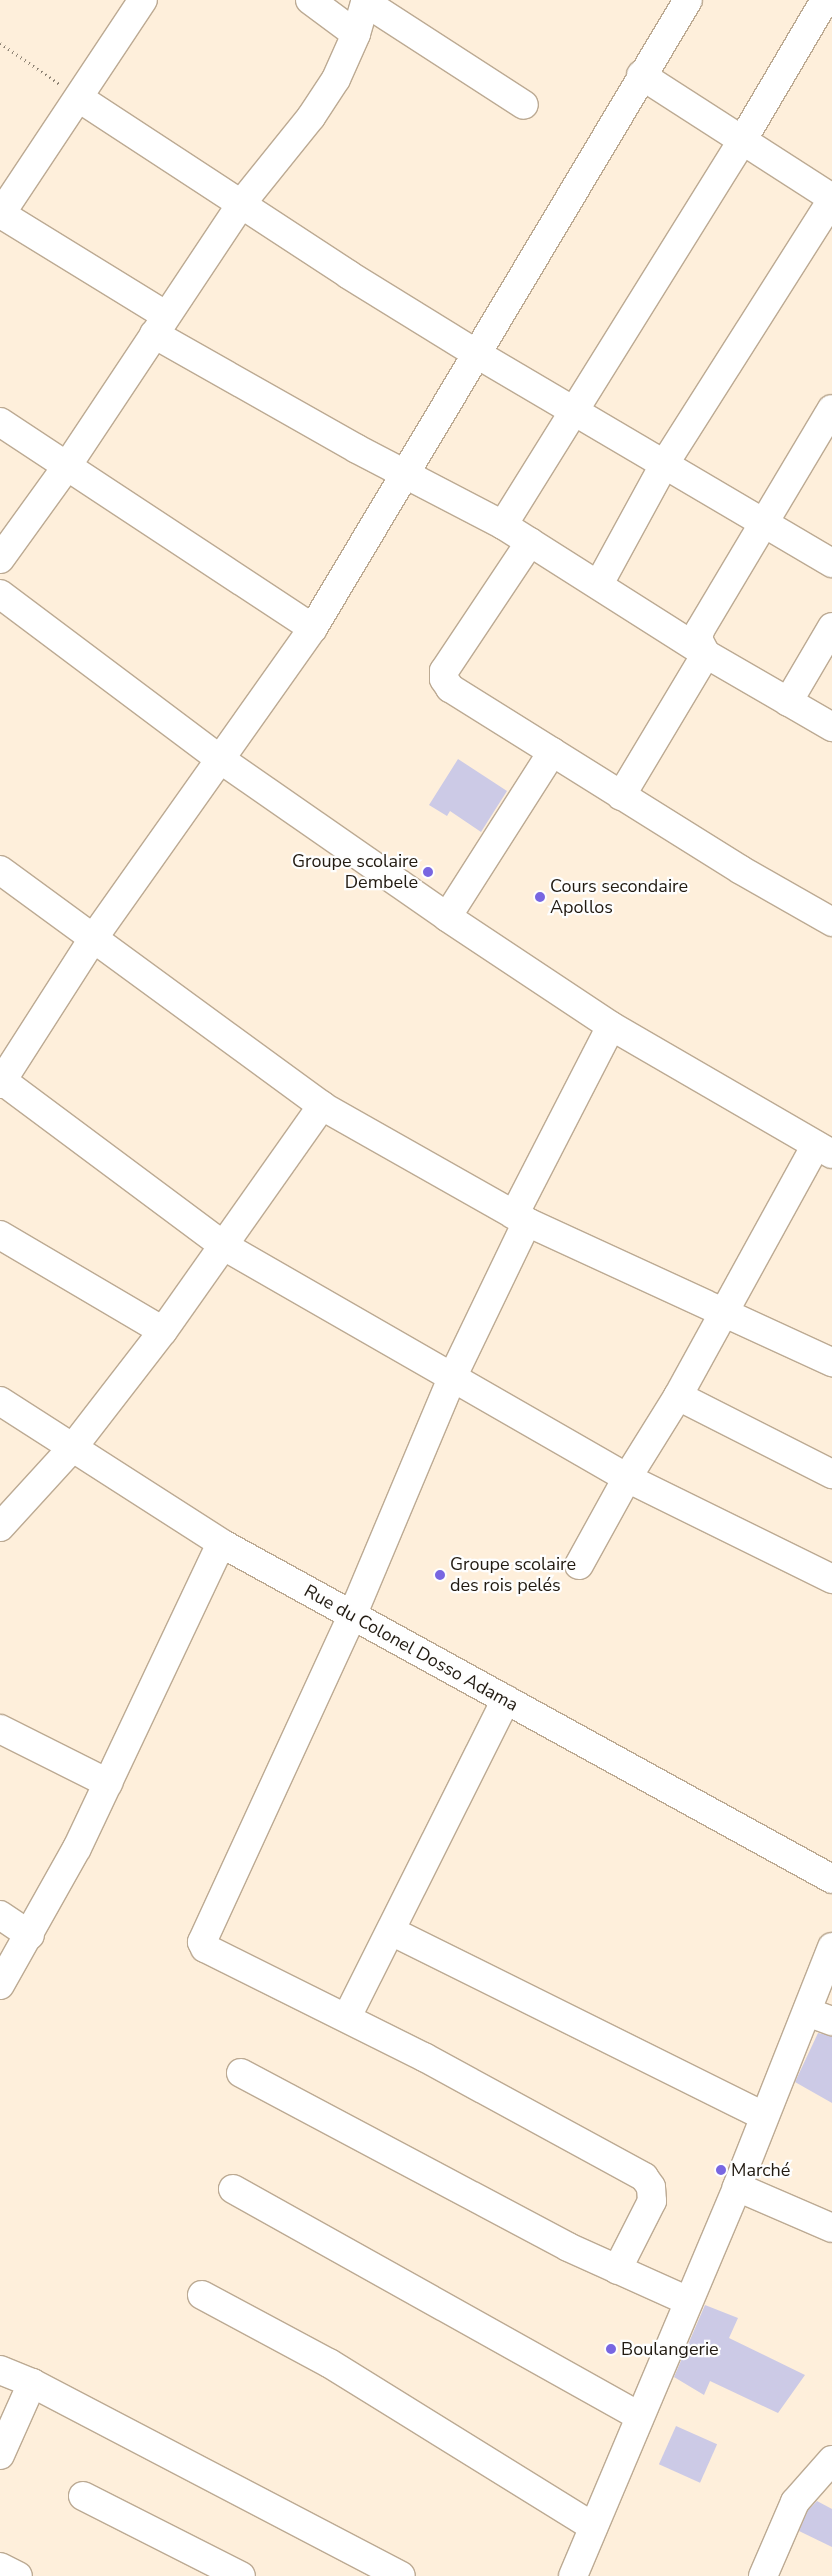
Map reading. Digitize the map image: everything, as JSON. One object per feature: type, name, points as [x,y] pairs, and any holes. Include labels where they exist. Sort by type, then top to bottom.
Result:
[{"type":"street","points":[[143,0],[0,215],[160,324],[403,473],[530,542],[599,584],[706,654],[832,727]]},
{"type":"street","points":[[310,0],[356,34]]},
{"type":"street","points":[[688,0],[641,75],[477,354],[403,473],[313,628],[92,940],[1,1081],[224,1246],[627,1478],[832,1580]]},
{"type":"street","points":[[503,526],[742,141],[825,0]]},
{"type":"street","points":[[0,559],[67,466],[241,204],[311,118],[336,78],[356,34],[366,1],[524,104]]},
{"type":"street","points":[[599,584],[665,463],[832,199],[641,75]]},
{"type":"street","points":[[79,98],[241,204],[477,354],[575,409],[832,563]]},
{"type":"street","points":[[706,654],[698,639],[700,630],[832,409]]},
{"type":"street","points":[[0,422],[313,628]]},
{"type":"street","points":[[530,542],[444,671],[444,679],[450,688],[621,796],[832,922]]},
{"type":"street","points":[[0,594],[220,759],[447,918],[611,1026],[824,1150],[723,1312],[678,1396],[627,1478],[579,1565]]},
{"type":"street","points":[[788,702],[832,627]]},
{"type":"street","points":[[621,796],[706,654]]},
{"type":"street","points":[[447,918],[552,752]]},
{"type":"street","points":[[0,870],[92,940],[322,1106],[521,1219],[832,1362]]},
{"type":"street","points":[[611,1026],[521,1219],[352,1616],[202,1942],[205,1948],[347,2018],[644,2177],[652,2187],[652,2201],[617,2270]]},
{"type":"street","points":[[0,1527],[74,1446],[163,1331],[322,1106]]},
{"type":"street","points":[[0,1235],[163,1331]]},
{"type":"street","points":[[678,1396],[832,1474]]},
{"type":"street","name":"Rue du Colonel Dosso Adama","points":[[0,1401],[74,1446],[221,1543],[832,1878]]},
{"type":"street","points":[[0,1986],[30,1935],[108,1783],[221,1543]]},
{"type":"street","points":[[347,2018],[506,1700]]},
{"type":"street","points":[[0,1729],[108,1783]]},
{"type":"street","points":[[0,1914],[30,1935]]},
{"type":"street","points":[[391,1931],[764,2116]]},
{"type":"street","points":[[573,2576],[737,2187],[764,2116],[820,2016],[832,1947]]},
{"type":"street","points":[[241,2074],[440,2181],[617,2270],[688,2301]]},
{"type":"street","points":[[737,2187],[832,2228]]},
{"type":"street","points":[[233,2189],[639,2416]]},
{"type":"street","points":[[202,2295],[329,2363],[593,2527]]},
{"type":"street","points":[[0,2370],[32,2383],[400,2576]]},
{"type":"street","points":[[0,2455],[32,2383]]},
{"type":"street","points":[[763,2576],[795,2502],[832,2460]]},
{"type":"street","points":[[83,2496],[241,2576]]},
{"type":"street","points":[[0,2567],[18,2576]]},
{"type":"path","points":[[0,43],[79,98]]},
{"type":"building","points":[[458,759],[507,791],[481,832],[450,811],[447,816],[429,805]]},
{"type":"building","points":[[818,2033],[832,2036],[832,2103],[795,2082]]},
{"type":"building","points":[[705,2305],[738,2318],[729,2338],[805,2375],[778,2413],[710,2381],[704,2395],[674,2377]]},
{"type":"building","points":[[676,2426],[717,2444],[700,2483],[659,2464]]},
{"type":"building","points":[[817,2501],[832,2509],[832,2547],[799,2531],[808,2510]]},
{"type":"place","name":"Groupe scolaire Dembele","points":[[428,872]]},
{"type":"place","name":"Cours secondaire Apollos","points":[[540,897]]},
{"type":"place","name":"Groupe scolaire des rois pelés","points":[[440,1575]]},
{"type":"place","name":"Marché","points":[[721,2170]]},
{"type":"place","name":"Boulangerie","points":[[611,2349]]}]
